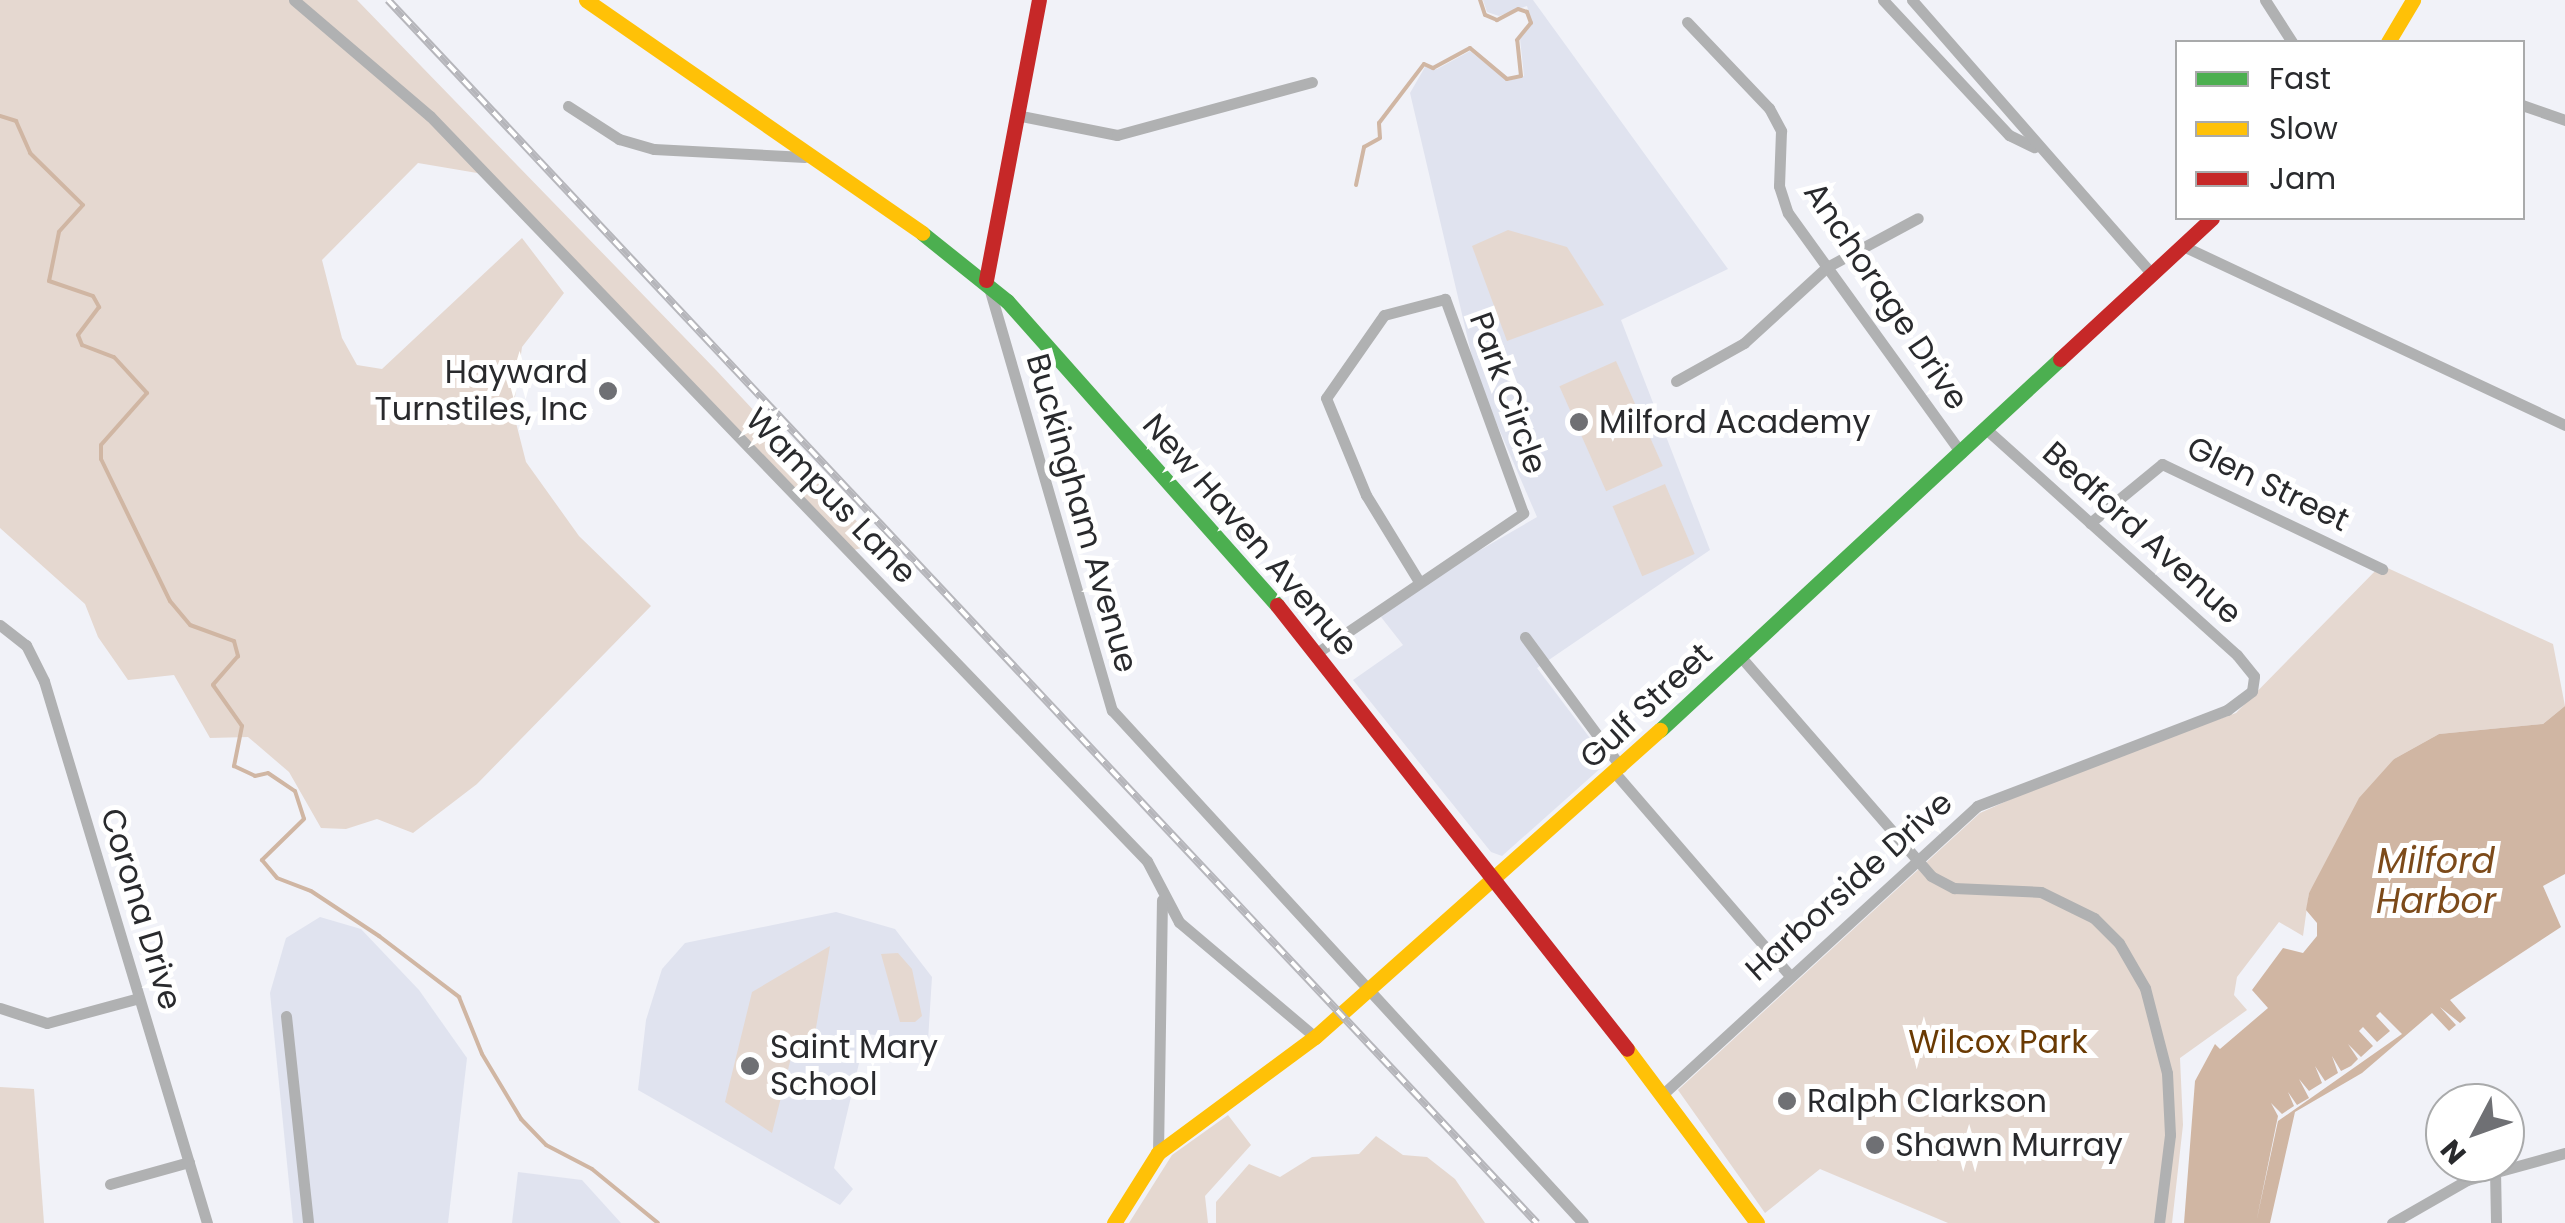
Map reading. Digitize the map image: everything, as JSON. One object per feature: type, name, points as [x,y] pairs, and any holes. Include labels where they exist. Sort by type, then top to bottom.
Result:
[{"type":"main road","name":"New Haven Avenue","points":[[586,0],[805,157],[986,280],[1318,652],[1497,878],[1757,1223]]},
{"type":"main road","name":"Buckingham Avenue","points":[[986,280],[1039,0]]},
{"type":"main road","points":[[2389,40],[2412,0]]},
{"type":"main road","name":"Gulf Street","points":[[1114,1223],[1158,1153],[1368,993],[1618,770],[2210,220]]},
{"type":"street","name":"Wampus Lane","points":[[294,0],[430,116],[1147,861],[1162,900],[1198,941],[1315,1037]]},
{"type":"street","points":[[1883,0],[2009,135],[2034,147],[2152,274]]},
{"type":"street","points":[[2265,0],[2291,40]]},
{"type":"street","points":[[1905,24],[1916,4],[2025,123],[2034,147]]},
{"type":"street","name":"Anchorage Drive","points":[[1687,22],[1774,118],[1784,206],[1961,453]]},
{"type":"street","points":[[1016,115],[1117,134],[1312,82]]},
{"type":"street","points":[[568,106],[619,139],[660,151],[805,157]]},
{"type":"street","points":[[2525,106],[2565,120]]},
{"type":"street","points":[[1676,381],[1744,343],[1827,267],[1918,218]]},
{"type":"street","points":[[2182,246],[2565,425]]},
{"type":"street","name":"Buckingham Avenue","points":[[986,280],[1107,702],[1368,993],[1583,1223]]},
{"type":"street","name":"Park Circle","points":[[1444,300],[1523,513],[1418,580],[1366,496],[1326,398],[1384,316],[1444,300]]},
{"type":"street","name":"Bedford Avenue","points":[[1986,430],[2237,656],[2254,682]]},
{"type":"street","name":"Glen Street","points":[[2090,523],[2162,464],[2382,569]]},
{"type":"street","points":[[1318,652],[1418,580]]},
{"type":"street","name":"Corona Drive","points":[[0,624],[26,645],[44,681],[207,1223]]},
{"type":"street","points":[[1524,637],[1618,770],[1790,976]]},
{"type":"street","points":[[1740,656],[1917,860],[1954,888],[2023,889],[2080,910],[2119,942],[2145,988],[2170,1101],[2159,1223]]},
{"type":"street","name":"Harborside Drive","points":[[1663,1094],[1983,802],[2227,710],[2254,682]]},
{"type":"street","points":[[1158,1153],[1162,900]]},
{"type":"street","points":[[0,1008],[47,1024],[139,998]]},
{"type":"street","points":[[286,1016],[308,1223]]},
{"type":"street","points":[[2525,1163],[2565,1153]]},
{"type":"street","points":[[110,1184],[188,1162]]},
{"type":"street","points":[[2392,1223],[2469,1183]]},
{"type":"street","points":[[2494,1183],[2496,1223]]},
{"type":"shaded area","name":"Milford Academy","points":[[1483,0],[1533,0],[1728,269],[1621,320],[1710,550],[1537,668],[1602,754],[1603,766],[1502,856],[1491,852],[1353,680],[1403,645],[1381,617],[1437,575],[1537,517],[1477,378],[1410,93],[1425,67],[1437,69],[1470,51],[1508,81],[1524,76],[1520,39],[1532,23],[1527,6],[1499,16],[1487,12]]},
{"type":"shaded area","name":"Saint Mary School","points":[[836,912],[895,929],[932,977],[928,1041],[866,1034],[834,1168],[853,1189],[840,1205],[638,1090],[646,1020],[662,969],[685,943]]},
{"type":"shaded area","points":[[320,917],[361,929],[419,990],[467,1058],[448,1223],[293,1223],[270,993],[286,938]]},
{"type":"shaded area","points":[[518,1172],[582,1180],[621,1223],[512,1223]]},
{"type":"green space","points":[[0,0],[357,0],[716,370],[865,530],[871,545],[851,551],[489,175],[418,163],[322,260],[342,338],[357,365],[382,369],[522,238],[564,293],[522,347],[513,411],[526,462],[579,536],[651,606],[477,784],[413,833],[377,819],[346,829],[321,828],[289,772],[248,737],[210,738],[174,675],[128,680],[98,637],[85,604],[0,528]]},
{"type":"green space","points":[[1508,230],[1567,247],[1604,305],[1507,341],[1472,246]]},
{"type":"green space","points":[[1616,361],[1663,466],[1606,491],[1559,386]]},
{"type":"green space","points":[[1665,484],[1695,554],[1642,576],[1613,506]]},
{"type":"green space","name":"Wilcox Park","points":[[2381,565],[2553,644],[2565,706],[2543,724],[2439,734],[2394,759],[2309,893],[2303,936],[2279,922],[2237,977],[2234,995],[2247,1010],[2180,1058],[2183,1125],[2172,1223],[1948,1223],[1820,1169],[1765,1213],[1678,1090],[1980,813],[2074,771],[2236,713]]},
{"type":"green space","points":[[830,946],[811,1057],[792,1054],[772,1133],[725,1102],[752,992]]},
{"type":"green space","points":[[898,953],[912,969],[922,1016],[915,1022],[900,1022],[881,954]]},
{"type":"green space","points":[[0,1087],[34,1089],[44,1223],[0,1223]]},
{"type":"green space","points":[[1228,1115],[1251,1145],[1205,1196],[1208,1223],[1129,1223],[1172,1155]]},
{"type":"green space","points":[[1376,1136],[1403,1155],[1427,1157],[1455,1179],[1485,1223],[1216,1223],[1216,1202],[1249,1164],[1280,1177],[1312,1157],[1359,1154]]},
{"type":"water","name":"Milford Harbor","points":[[2565,706],[2565,874],[2543,886],[2561,927],[2450,1000],[2466,1018],[2460,1023],[2440,1007],[2456,1025],[2449,1031],[2432,1013],[2362,1073],[2295,1112],[2270,1223],[2184,1223],[2195,1081],[2215,1044],[2220,1049],[2268,1008],[2252,990],[2283,948],[2303,953],[2317,936],[2317,923],[2306,910],[2309,893],[2359,798],[2394,759],[2439,734],[2543,724]]},
{"type":"pier","points":[[2380,1012],[2402,1034],[2278,1121],[2256,1223],[2278,1116],[2271,1103],[2282,1114],[2294,1106],[2288,1092],[2297,1105],[2309,1098],[2299,1079],[2309,1091],[2322,1083],[2315,1066],[2325,1081],[2338,1073],[2332,1056],[2341,1071],[2351,1066],[2358,1059],[2348,1044],[2361,1057],[2373,1046],[2359,1031],[2363,1027],[2377,1042],[2390,1031],[2376,1016]]},
{"type":"waterway","points":[[1356,185],[1364,147],[1380,138],[1379,123],[1424,64],[1433,68],[1470,48],[1507,79],[1521,76],[1517,40],[1531,23],[1527,12],[1518,9],[1497,20],[1485,15],[1480,0]]},
{"type":"waterway","points":[[0,116],[16,121],[30,153],[83,205],[59,232],[49,281],[93,296],[99,307],[78,335],[82,345],[114,357],[147,393],[101,445],[101,459],[170,601],[190,625],[234,641],[238,656],[213,685],[242,726],[234,766],[255,776],[268,773],[295,791],[304,819],[262,860],[277,878],[311,891],[379,936],[459,997],[482,1054],[521,1119],[546,1145],[592,1169],[658,1223]]},
{"type":"railway","points":[[388,0],[1537,1223]]},
{"type":"traffic: fast","points":[[922,233],[1007,301],[1277,605]]},
{"type":"traffic: fast","points":[[1660,730],[2060,359]]},
{"type":"traffic: slow","points":[[586,0],[922,233]]},
{"type":"traffic: slow","points":[[2389,40],[2413,0]]},
{"type":"traffic: slow","points":[[1114,1223],[1158,1153],[1315,1037],[1660,730]]},
{"type":"traffic: slow","points":[[1627,1049],[1757,1223]]},
{"type":"traffic: jam","points":[[986,280],[1039,0]]},
{"type":"traffic: jam","points":[[2060,359],[2210,220]]},
{"type":"traffic: jam","points":[[1277,605],[1627,1049]]},
{"type":"place","name":"Hayward Turnstiles, Inc","points":[[608,391]]},
{"type":"place","name":"Milford Academy","points":[[1579,422]]},
{"type":"place","name":"Saint Mary School","points":[[750,1066]]},
{"type":"place","name":"Ralph Clarkson","points":[[1787,1101]]},
{"type":"place","name":"Shawn Murray","points":[[1875,1145]]}]
